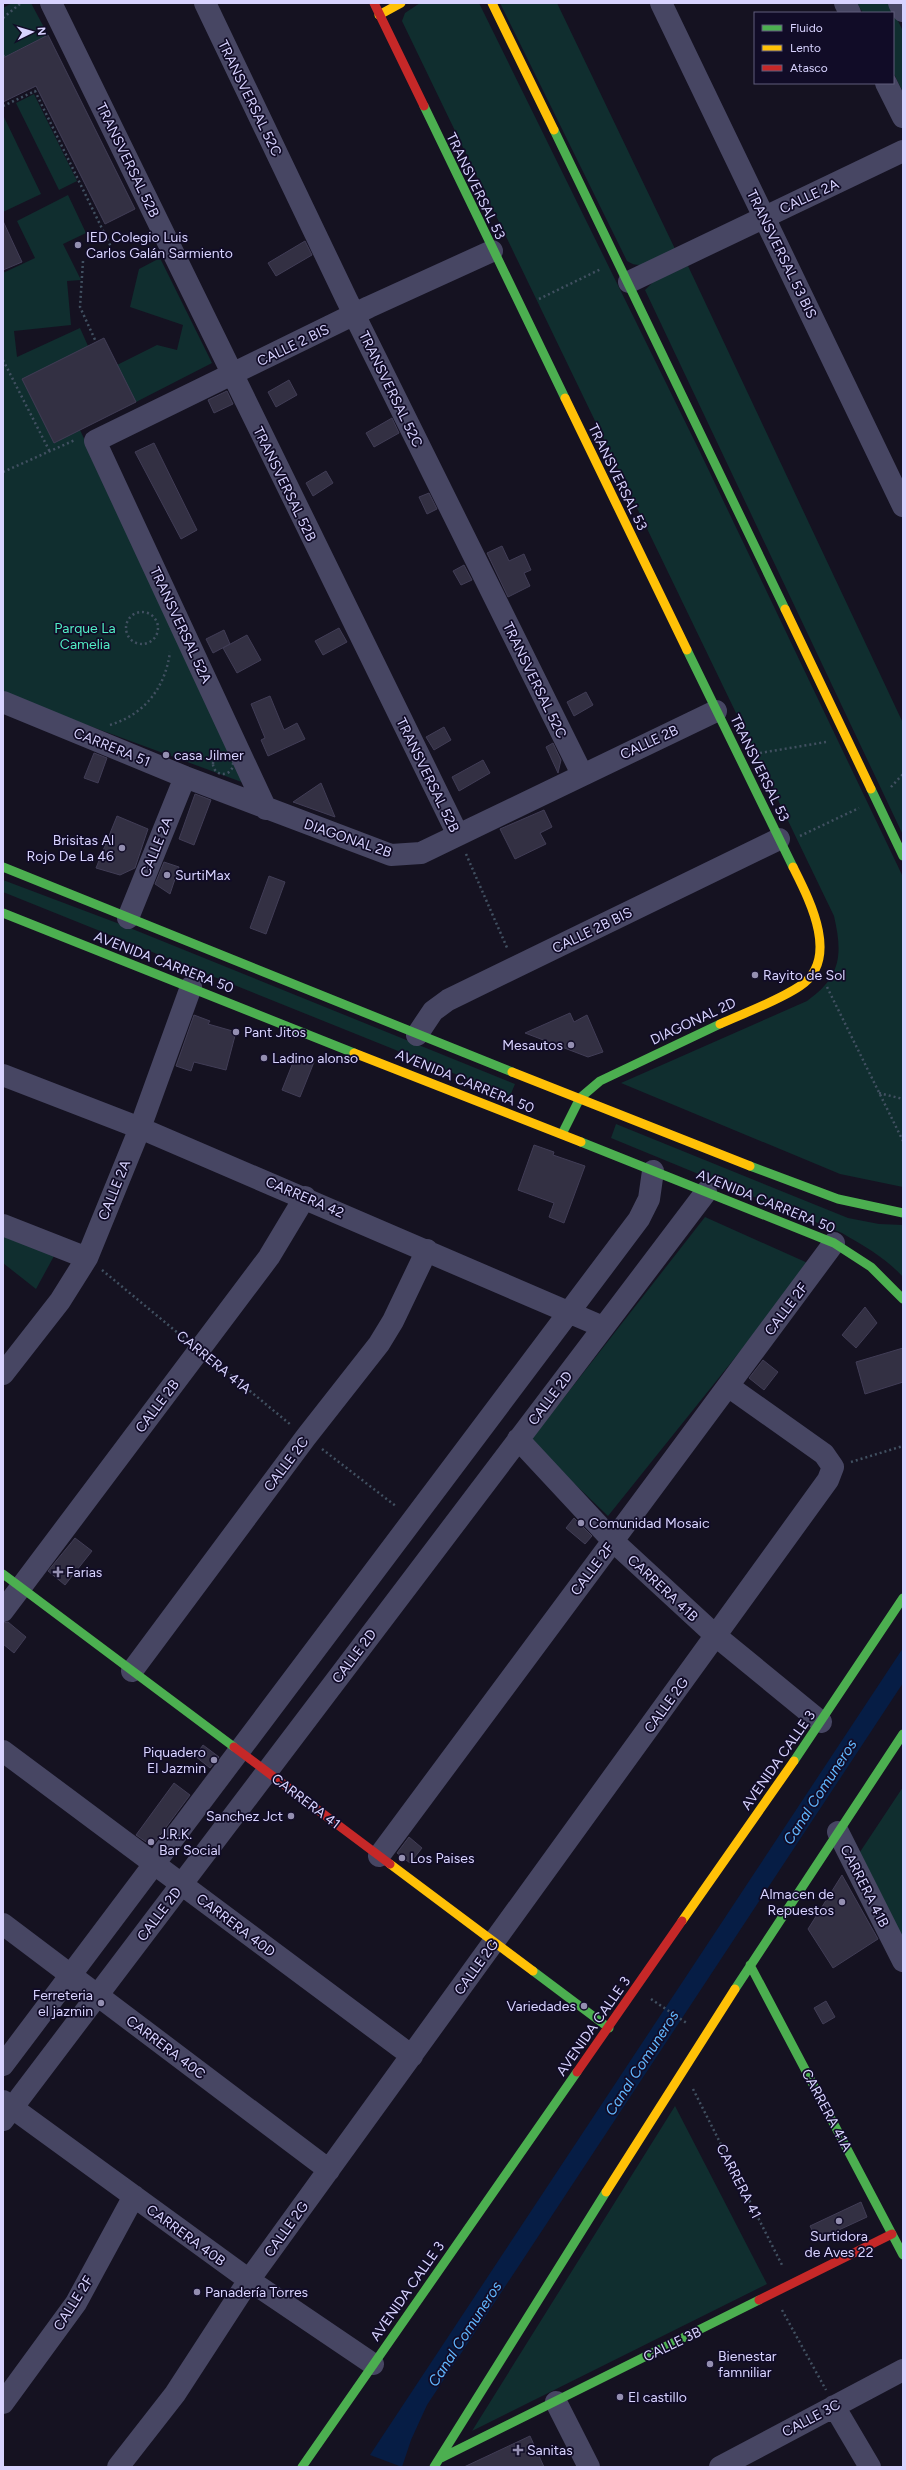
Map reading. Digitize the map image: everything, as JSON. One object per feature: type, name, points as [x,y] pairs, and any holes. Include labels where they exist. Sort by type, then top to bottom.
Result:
[{"type":"street","name":"TRANSVERSAL 52B","points":[[51,3],[458,835]]},
{"type":"street","name":"TRANSVERSAL 52C","points":[[205,3],[355,315],[582,774]]},
{"type":"street","name":"TRANSVERSAL 53","points":[[374,3],[492,251],[814,914],[819,949],[816,967]]},
{"type":"street","points":[[379,15],[401,3]]},
{"type":"street","points":[[492,3],[618,260],[903,856]]},
{"type":"street","name":"TRANSVERSAL 53 BIS","points":[[661,3],[903,506]]},
{"type":"street","points":[[845,3],[850,12]]},
{"type":"street","points":[[899,3],[903,11]]},
{"type":"street","points":[[887,84],[903,116]]},
{"type":"street","name":"CALLE 2A","points":[[628,282],[903,151]]},
{"type":"street","name":"CALLE 2 BIS","points":[[87,440],[232,374],[492,251]]},
{"type":"street","name":"TRANSVERSAL 52A","points":[[87,440],[266,809]]},
{"type":"street","name":"CARRERA 51","points":[[3,702],[266,809]]},
{"type":"street","name":"CALLE 2B","points":[[582,774],[716,711]]},
{"type":"street","name":"DIAGONAL 2B","points":[[266,809],[391,855],[420,853],[582,774]]},
{"type":"street","name":"CALLE 2A","points":[[128,918],[185,777]]},
{"type":"street","name":"CALLE 2B BIS","points":[[417,1035],[433,1011],[448,1000],[780,842]]},
{"type":"street","name":"AVENIDA CARRERA 50","points":[[3,867],[417,1035],[838,1199],[903,1213]]},
{"type":"street","name":"AVENIDA CARRERA 50","points":[[3,913],[834,1243],[855,1254],[876,1271],[903,1299]]},
{"type":"street","name":"DIAGONAL 2D","points":[[580,1098],[600,1081],[800,986],[816,967]]},
{"type":"street","name":"CALLE 2A","points":[[3,1374],[60,1301],[87,1258],[140,1128],[191,988]]},
{"type":"street","name":"CARRERA 42","points":[[3,1075],[140,1128],[305,1197],[603,1327]]},
{"type":"street","points":[[562,1134],[580,1098]]},
{"type":"street","points":[[3,2065],[639,1219],[649,1199],[653,1171]]},
{"type":"street","name":"CALLE 2D","points":[[6,2109],[98,1995],[706,1192]]},
{"type":"street","name":"CALLE 2B","points":[[3,1611],[270,1257],[305,1197]]},
{"type":"street","points":[[3,1225],[87,1258]]},
{"type":"street","name":"CALLE 2F","points":[[378,1856],[834,1243]]},
{"type":"street","name":"CALLE 2C","points":[[132,1671],[306,1437],[379,1344],[393,1321],[427,1250]]},
{"type":"street","points":[[728,1386],[824,1454],[833,1467]]},
{"type":"street","name":"CARRERA 41B","points":[[518,1439],[613,1541],[716,1636],[821,1722]]},
{"type":"street","name":"CALLE 2G","points":[[118,2467],[175,2394],[248,2280],[495,1943],[716,1636],[828,1480],[833,1467]]},
{"type":"street","name":"CARRERA 41","points":[[3,1574],[609,2028]]},
{"type":"street","name":"AVENIDA CALLE 3","points":[[302,2467],[821,1722],[903,1598]]},
{"type":"street","points":[[440,2464],[704,2035],[903,1734]]},
{"type":"street","name":"CARRERA 40D","points":[[3,1750],[412,2056]]},
{"type":"street","name":"CARRERA 41B","points":[[838,1832],[901,1951]]},
{"type":"street","name":"CARRERA 40C","points":[[3,1924],[329,2170]]},
{"type":"street","name":"CARRERA 41A","points":[[750,1965],[898,2231],[903,2255]]},
{"type":"street","name":"CARRERA 40B","points":[[6,2109],[134,2196],[248,2280],[373,2364]]},
{"type":"street","name":"CALLE 2F","points":[[3,2403],[76,2304],[134,2196]]},
{"type":"street","name":"CALLE 3B","points":[[440,2464],[556,2402],[898,2231]]},
{"type":"street","name":"CALLE 3C","points":[[720,2467],[903,2370]]},
{"type":"street","points":[[556,2402],[589,2467]]},
{"type":"street","points":[[834,2406],[870,2467]]},
{"type":"path","points":[[3,18],[21,3]]},
{"type":"path","points":[[3,106],[35,91],[112,247]]},
{"type":"path","points":[[521,309],[618,260]]},
{"type":"path","points":[[82,261],[80,307],[96,342]]},
{"type":"path","points":[[3,360],[50,452]]},
{"type":"path","points":[[3,472],[50,452],[87,440]]},
{"type":"path","points":[[144,613],[154,618],[157,632],[152,641],[138,644],[127,634],[127,623],[134,615],[144,613]]},
{"type":"path","points":[[108,726],[126,719],[151,700],[166,673],[171,649]]},
{"type":"path","points":[[759,754],[847,739]]},
{"type":"path","points":[[780,842],[876,799]]},
{"type":"path","name":"TRANSVERSAL 52B","points":[[458,835],[516,967]]},
{"type":"path","points":[[824,981],[903,1141]]},
{"type":"path","points":[[879,1093],[903,1099]]},
{"type":"path","name":"CARRERA 41A","points":[[87,1258],[306,1437],[413,1520]]},
{"type":"path","points":[[833,1467],[903,1446]]},
{"type":"path","points":[[660,2005],[682,2020]]},
{"type":"path","name":"CARRERA 41","points":[[691,2085],[792,2284]]},
{"type":"path","points":[[773,2294],[834,2406]]},
{"type":"green space","points":[[12,3],[31,3],[48,35],[3,58],[3,8]]},
{"type":"green space","points":[[420,3],[479,3],[700,452],[903,877],[903,1187],[840,1174],[621,1083],[807,1001],[827,983],[833,974],[837,964],[838,954],[837,930],[834,916],[402,21],[405,13]]},
{"type":"green space","points":[[500,3],[557,3],[676,251],[645,265],[633,264],[627,261]]},
{"type":"green space","points":[[857,3],[889,3],[894,12],[862,12]]},
{"type":"green space","points":[[894,13],[903,31],[903,92],[894,74]]},
{"type":"green space","points":[[34,94],[77,181],[59,190],[16,103]]},
{"type":"green space","points":[[3,115],[41,194],[3,212]]},
{"type":"green space","name":"Parque La Camelia","points":[[68,195],[86,233],[63,244],[81,280],[67,281],[71,325],[14,331],[17,357],[80,328],[88,346],[22,379],[54,443],[80,430],[247,784],[3,694],[3,273],[35,258],[17,221]]},
{"type":"green space","points":[[160,258],[212,363],[136,402],[117,365],[157,345],[177,350],[183,325],[130,307],[139,269]]},
{"type":"green space","points":[[688,266],[903,723],[903,835],[645,290],[654,281]]},
{"type":"green space","points":[[3,880],[125,926],[515,1084],[510,1096],[3,892]]},
{"type":"green space","points":[[616,1124],[848,1218],[879,1224],[903,1225],[903,1277],[882,1258],[842,1233],[611,1138]]},
{"type":"green space","points":[[705,1217],[810,1264],[608,1516],[530,1441]]},
{"type":"green space","points":[[3,1234],[54,1256],[36,1289],[3,1263]]},
{"type":"green space","points":[[903,1787],[903,1936],[901,1937],[858,1855]]},
{"type":"green space","points":[[675,2106],[767,2284],[472,2431]]},
{"type":"water","name":"Canal Comuneros","points":[[903,1648],[903,1683],[427,2405],[411,2440],[402,2467],[370,2455]]},
{"type":"building","points":[[48,35],[135,209],[105,224],[36,86],[3,102],[3,58]]},
{"type":"building","points":[[3,221],[22,262],[3,270]]},
{"type":"building","points":[[305,241],[312,255],[276,276],[268,263]]},
{"type":"building","points":[[104,338],[136,402],[54,443],[22,379]]},
{"type":"building","points":[[289,380],[297,395],[276,407],[268,392]]},
{"type":"building","points":[[227,391],[233,404],[214,413],[208,400]]},
{"type":"building","points":[[392,418],[399,433],[374,447],[366,433]]},
{"type":"building","points":[[154,443],[197,530],[181,539],[135,452]]},
{"type":"building","points":[[326,471],[333,483],[313,496],[306,483]]},
{"type":"building","points":[[429,493],[437,509],[427,514],[419,497]]},
{"type":"building","points":[[502,546],[509,561],[524,554],[531,570],[524,573],[530,586],[508,597],[487,553]]},
{"type":"building","points":[[464,565],[472,580],[461,585],[453,571]]},
{"type":"building","points":[[339,628],[347,642],[323,655],[315,641]]},
{"type":"building","points":[[224,630],[230,644],[213,653],[206,639]]},
{"type":"building","points":[[247,635],[261,660],[237,673],[223,648]]},
{"type":"building","points":[[586,692],[593,705],[574,716],[567,702]]},
{"type":"building","points":[[270,696],[284,730],[297,723],[305,739],[268,756],[261,740],[265,738],[251,704]]},
{"type":"building","points":[[444,727],[451,740],[434,750],[426,737]]},
{"type":"building","points":[[553,743],[561,760],[558,773],[546,747]]},
{"type":"building","points":[[94,753],[107,758],[98,783],[84,778]]},
{"type":"building","points":[[483,760],[490,773],[459,791],[452,777]]},
{"type":"building","points":[[321,783],[335,817],[293,802]]},
{"type":"building","points":[[195,794],[211,800],[194,845],[179,839]]},
{"type":"building","points":[[544,810],[552,827],[540,833],[546,844],[515,859],[500,829]]},
{"type":"building","name":"Brisitas Al Rojo De La 46","points":[[117,816],[148,829],[135,868],[120,875],[96,868]]},
{"type":"building","name":"SurtiMax","points":[[164,862],[179,867],[170,894],[155,884]]},
{"type":"building","points":[[269,876],[285,882],[266,934],[250,928]]},
{"type":"building","name":"Mesautos","points":[[570,1013],[574,1022],[587,1015],[603,1052],[588,1057],[525,1033]]},
{"type":"building","points":[[194,1015],[210,1021],[208,1024],[236,1032],[226,1070],[194,1062],[191,1071],[176,1066]]},
{"type":"building","points":[[296,1055],[314,1062],[300,1097],[282,1090]]},
{"type":"building","points":[[534,1145],[554,1152],[553,1155],[585,1166],[564,1223],[549,1217],[554,1203],[518,1190]]},
{"type":"building","points":[[865,1307],[877,1323],[856,1348],[842,1335]]},
{"type":"building","points":[[903,1348],[903,1382],[865,1394],[856,1362]]},
{"type":"building","points":[[763,1360],[778,1372],[764,1390],[749,1378]]},
{"type":"building","points":[[574,1518],[592,1536],[585,1544],[566,1528]]},
{"type":"building","points":[[75,1538],[92,1551],[65,1585],[48,1571]]},
{"type":"building","points":[[8,1622],[26,1637],[14,1653],[3,1644],[3,1623]]},
{"type":"building","points":[[203,1745],[219,1757],[210,1768],[195,1756]]},
{"type":"building","points":[[174,1783],[190,1795],[152,1846],[136,1835]]},
{"type":"building","points":[[409,1837],[422,1848],[410,1863],[397,1853]]},
{"type":"building","name":"Almacen de Repuestos","points":[[842,1875],[878,1939],[833,1968],[808,1929]]},
{"type":"building","points":[[826,2001],[835,2017],[823,2024],[814,2008]]},
{"type":"building","name":"Surtidora de Aves 22","points":[[861,2202],[867,2217],[817,2240],[810,2226]]},
{"type":"building","name":"Sanitas","points":[[530,2436],[544,2467],[464,2467]]},
{"type":"traffic: fast","points":[[424,106],[565,398]]},
{"type":"traffic: fast","points":[[554,130],[785,609]]},
{"type":"traffic: fast","points":[[687,650],[793,867]]},
{"type":"traffic: fast","points":[[871,789],[903,856]]},
{"type":"traffic: fast","points":[[3,867],[512,1072]]},
{"type":"traffic: fast","points":[[3,913],[354,1053]]},
{"type":"traffic: fast","points":[[562,1134],[580,1098],[600,1081],[720,1024]]},
{"type":"traffic: fast","points":[[581,1142],[834,1243],[871,1267],[903,1299]]},
{"type":"traffic: fast","points":[[750,1166],[838,1199],[903,1213]]},
{"type":"traffic: fast","points":[[3,1574],[234,1747]]},
{"type":"traffic: fast","points":[[794,1761],[903,1598]]},
{"type":"traffic: fast","points":[[735,1989],[903,1734]]},
{"type":"traffic: fast","points":[[750,1965],[903,2255]]},
{"type":"traffic: fast","points":[[533,1971],[609,2028]]},
{"type":"traffic: fast","points":[[302,2467],[577,2072]]},
{"type":"traffic: fast","points":[[434,2467],[606,2192]]},
{"type":"traffic: fast","points":[[441,2458],[759,2300]]},
{"type":"traffic: slow","points":[[379,15],[401,3]]},
{"type":"traffic: slow","points":[[492,3],[554,130]]},
{"type":"traffic: slow","points":[[565,398],[687,650]]},
{"type":"traffic: slow","points":[[785,609],[871,789]]},
{"type":"traffic: slow","points":[[720,1024],[782,997],[800,986],[812,974],[818,961],[820,945],[818,928],[807,895],[793,867]]},
{"type":"traffic: slow","points":[[354,1053],[581,1142]]},
{"type":"traffic: slow","points":[[512,1072],[750,1166]]},
{"type":"traffic: slow","points":[[682,1921],[794,1761]]},
{"type":"traffic: slow","points":[[390,1864],[533,1971]]},
{"type":"traffic: slow","points":[[606,2192],[735,1989]]},
{"type":"traffic: jam","points":[[374,3],[424,106]]},
{"type":"traffic: jam","points":[[234,1747],[390,1864]]},
{"type":"traffic: jam","points":[[577,2072],[682,1921]]},
{"type":"traffic: jam","points":[[759,2300],[892,2234]]},
{"type":"place","name":"IED Colegio Luis Carlos Galán Sarmiento","points":[[78,245]]},
{"type":"place","name":"casa Jilmer","points":[[166,755]]},
{"type":"place","name":"Brisitas Al Rojo De La 46","points":[[122,848]]},
{"type":"place","name":"SurtiMax","points":[[167,875]]},
{"type":"place","name":"Rayito de Sol","points":[[755,975]]},
{"type":"place","name":"Pant Jitos","points":[[236,1032]]},
{"type":"place","name":"Mesautos","points":[[571,1045]]},
{"type":"place","name":"Ladino alonso","points":[[264,1058]]},
{"type":"place","name":"Comunidad Mosaic","points":[[581,1523]]},
{"type":"place","name":"Farias","points":[[58,1572]]},
{"type":"place","name":"Piquadero El Jazmin","points":[[214,1760]]},
{"type":"place","name":"Sanchez Jct","points":[[291,1816]]},
{"type":"place","name":"J.R.K. Bar Social","points":[[151,1842]]},
{"type":"place","name":"Los Paises","points":[[402,1858]]},
{"type":"place","name":"Almacen de Repuestos","points":[[842,1902]]},
{"type":"place","name":"Ferreteria el jazmin","points":[[101,2003]]},
{"type":"place","name":"Variedades","points":[[584,2006]]},
{"type":"place","name":"Surtidora de Aves 22","points":[[839,2221]]},
{"type":"place","name":"Panadería Torres","points":[[197,2292]]},
{"type":"place","name":"Bienestar famniliar","points":[[710,2364]]},
{"type":"place","name":"El castillo","points":[[620,2397]]},
{"type":"place","name":"Sanitas","points":[[518,2450]]}]
